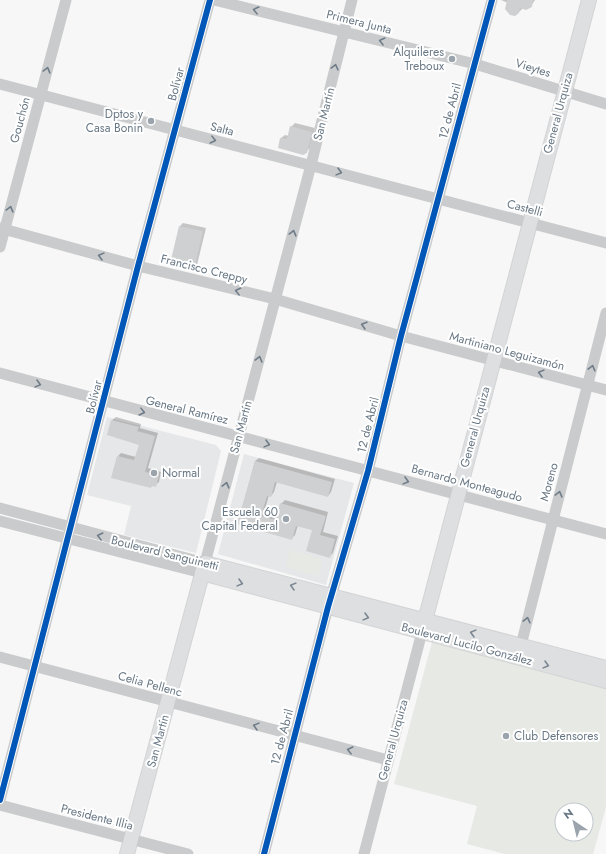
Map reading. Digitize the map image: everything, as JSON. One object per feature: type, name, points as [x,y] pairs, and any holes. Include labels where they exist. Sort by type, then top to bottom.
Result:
[{"type":"main road","name":"General Urquiza","points":[[424,626],[588,0]]},
{"type":"main road","name":"Boulevard Sanguinetti","points":[[204,568],[330,602]]},
{"type":"main road","name":"San Martín","points":[[127,854],[169,703],[204,568]]},
{"type":"main road","name":"Boulevard Lucilo González","points":[[330,602],[520,652],[606,681]]},
{"type":"main road","name":"Boulevard Lucilo González","points":[[520,652],[606,668]]},
{"type":"street","name":"Gouchón","points":[[0,247],[2,228],[66,0]]},
{"type":"street","name":"Bolívar","points":[[0,800],[138,266],[210,0]]},
{"type":"street","name":"Primera Junta","points":[[214,0],[475,64]]},
{"type":"street","name":"San Martín","points":[[204,568],[311,165],[352,0]]},
{"type":"street","name":"12 de Abril","points":[[264,854],[293,736],[368,471],[401,336],[492,0]]},
{"type":"street","name":"Vieytes","points":[[475,64],[606,104]]},
{"type":"street","name":"Salta","points":[[0,84],[40,93],[438,199]]},
{"type":"street","name":"Castelli","points":[[438,199],[606,243]]},
{"type":"street","name":"Francisco Creppy","points":[[2,228],[138,266],[275,300],[401,336]]},
{"type":"street","name":"Moreno","points":[[520,652],[552,519],[606,313]]},
{"type":"street","name":"Martiniano Leguizamón","points":[[401,336],[606,390]]},
{"type":"street","name":"General Ramírez","points":[[0,373],[104,402],[239,436],[368,471]]},
{"type":"street","name":"Bernardo Monteagudo","points":[[368,471],[606,534]]},
{"type":"street","name":"Boulevard Sanguinetti","points":[[0,508],[70,533]]},
{"type":"street","name":"Boulevard Sanguinetti","points":[[0,521],[70,533],[204,568]]},
{"type":"street","name":"General Urquiza","points":[[364,854],[424,626]]},
{"type":"street","name":"Celia Pellenc","points":[[0,657],[388,760]]},
{"type":"street","name":"Presidente Illia","points":[[0,805],[188,854]]},
{"type":"shaded area","name":"Normal","points":[[107,417],[216,445],[221,451],[196,553],[124,535],[131,506],[87,495]]},
{"type":"shaded area","name":"Escuela 60 Capital Federal","points":[[244,454],[354,483],[326,585],[218,554]]},
{"type":"shaded area","points":[[290,550],[323,559],[318,576],[286,567]]},
{"type":"shaded area","name":"Club Defensores","points":[[432,642],[606,688],[606,807],[593,854],[505,854],[467,844],[477,806],[394,784]]},
{"type":"building","points":[[507,0],[533,0],[532,7],[526,10],[520,8],[519,13],[515,16],[510,15],[505,9]]},
{"type":"building","points":[[290,126],[312,132],[307,153],[303,155],[278,148],[280,138],[287,139]]},
{"type":"building","points":[[179,226],[203,231],[194,270],[170,264]]},
{"type":"building","points":[[111,420],[139,427],[137,431],[155,436],[145,472],[159,475],[156,487],[152,486],[151,488],[111,478],[117,456],[134,460],[139,445],[107,435]]},
{"type":"building","points":[[255,461],[332,482],[328,497],[275,482],[271,497],[267,496],[261,516],[276,520],[280,503],[326,516],[320,535],[335,539],[330,558],[306,551],[312,530],[296,526],[292,540],[237,524]]},
{"type":"cycle path","points":[[0,800],[138,266],[210,0]]},
{"type":"cycle path","points":[[264,854],[328,607],[368,471],[401,336],[492,0]]},
{"type":"place","name":"Alquileres Treboux","points":[[452,59]]},
{"type":"place","name":"Dptos y Casa Bonin","points":[[151,121]]},
{"type":"place","name":"Normal","points":[[154,473]]},
{"type":"place","name":"Escuela 60 Capital Federal","points":[[286,519]]},
{"type":"place","name":"Club Defensores","points":[[506,736]]}]
